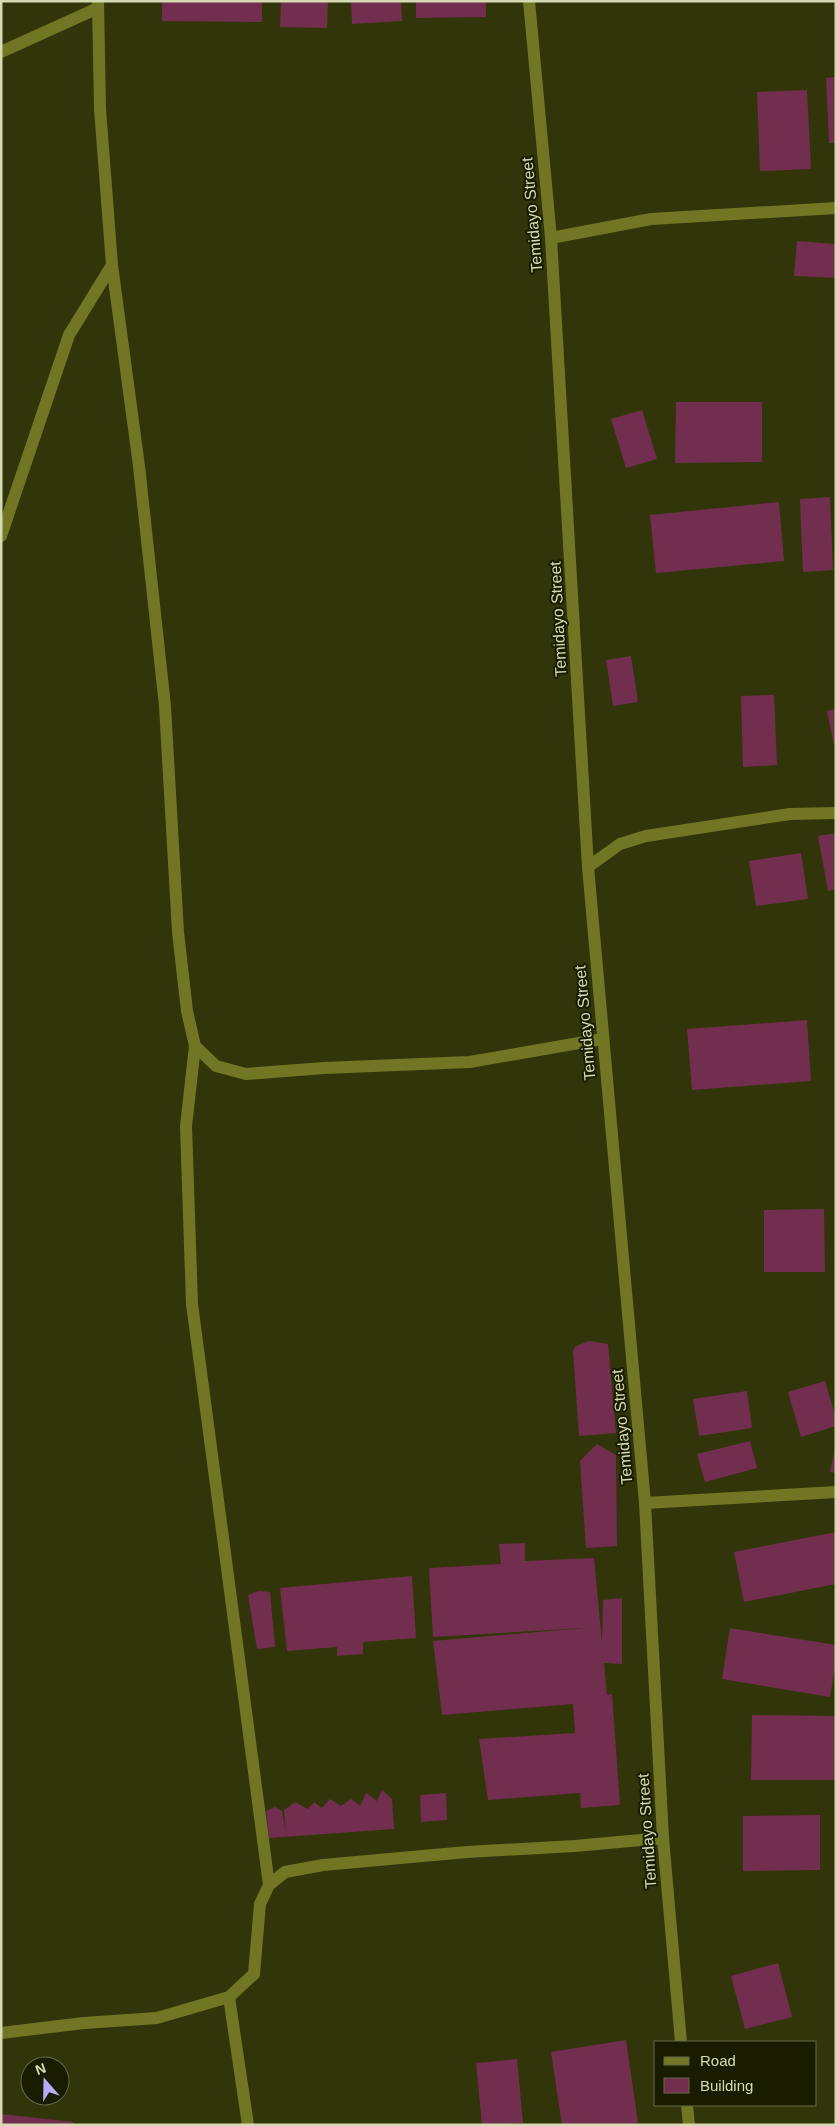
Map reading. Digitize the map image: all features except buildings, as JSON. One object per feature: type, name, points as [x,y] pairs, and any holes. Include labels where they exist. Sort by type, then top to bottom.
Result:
[{"type":"street","name":"Temidayo Street","points":[[529,1],[551,238],[588,867],[645,1503],[663,1838],[681,2041]]},
{"type":"street","points":[[1,52],[98,5],[100,109],[112,265],[139,466],[163,686],[178,932],[187,1011],[195,1046],[186,1126],[192,1304],[269,1884]]},
{"type":"street","points":[[551,238],[651,219],[836,208]]},
{"type":"street","points":[[1,536],[69,335],[112,265]]},
{"type":"street","points":[[588,867],[620,844],[646,836],[790,814],[836,813]]},
{"type":"street","points":[[195,1046],[216,1066],[246,1074],[324,1068],[470,1062],[602,1039]]},
{"type":"street","points":[[645,1503],[836,1492]]},
{"type":"street","points":[[1,2033],[84,2023],[157,2018],[229,1997],[254,1974],[260,1904],[269,1884],[285,1872],[324,1865],[467,1852],[663,1838]]},
{"type":"street","points":[[229,1997],[248,2125]]},
{"type":"street","points":[[687,2106],[689,2125]]}]
